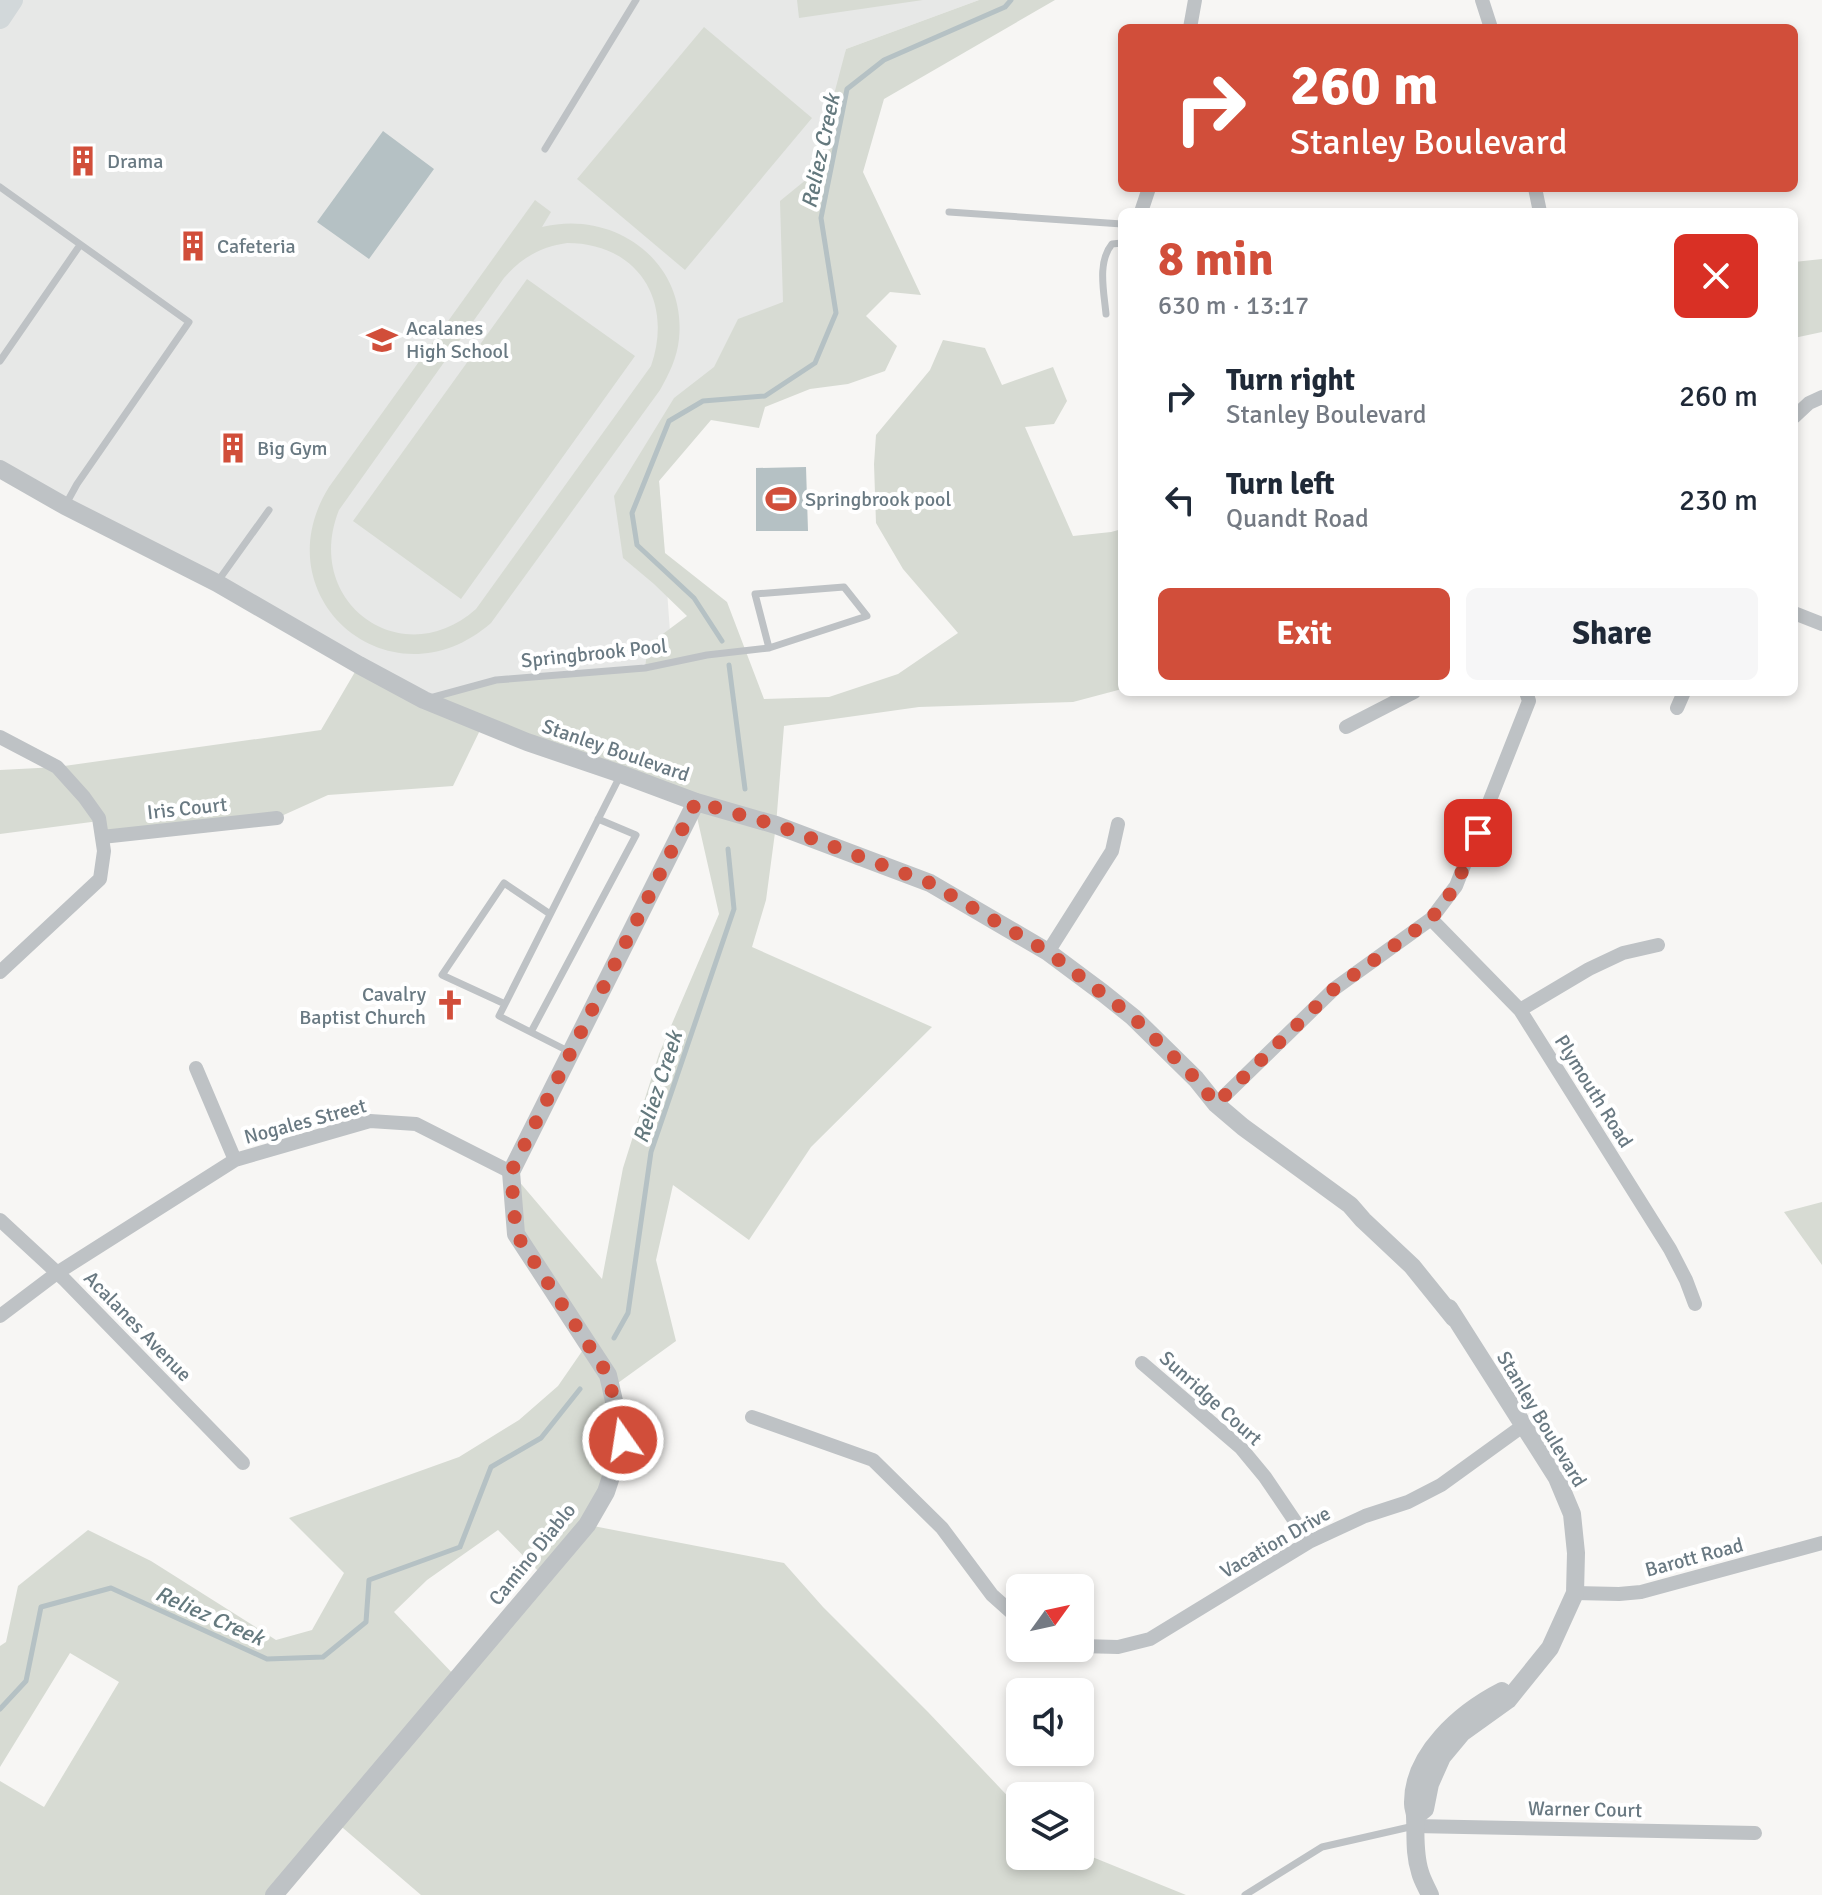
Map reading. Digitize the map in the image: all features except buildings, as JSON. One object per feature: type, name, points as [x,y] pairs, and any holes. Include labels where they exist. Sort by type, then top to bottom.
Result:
[{"type":"main road","points":[[0,18],[12,0]]},
{"type":"street","points":[[1191,24],[1195,0]]},
{"type":"street","points":[[1482,0],[1490,24]]},
{"type":"street","points":[[1798,413],[1822,397]]},
{"type":"street","name":"Stanley Boulevard","points":[[0,469],[65,506],[217,583],[424,700],[527,742],[696,802],[776,825],[930,883],[1048,952],[1133,1017],[1196,1079],[1216,1104],[1243,1127],[1350,1205],[1368,1212],[1418,1258],[1557,1478],[1572,1514],[1576,1553],[1575,1593],[1550,1648],[1524,1679],[1469,1710],[1450,1727],[1430,1751],[1417,1778],[1414,1821],[1420,1872],[1430,1895]]},
{"type":"street","points":[[1798,615],[1822,624]]},
{"type":"street","points":[[1346,727],[1406,696]]},
{"type":"street","points":[[1216,1104],[1334,989],[1431,919],[1456,886],[1529,701],[1527,696]]},
{"type":"street","points":[[1677,708],[1682,696]]},
{"type":"street","points":[[0,737],[57,767],[99,818],[104,851],[100,879],[0,972]]},
{"type":"street","points":[[511,1172],[696,802]]},
{"type":"street","name":"Iris Court","points":[[102,837],[277,818]]},
{"type":"street","points":[[1048,952],[1112,851],[1118,824]]},
{"type":"street","name":"Plymouth Road","points":[[1431,919],[1520,1010],[1670,1249],[1695,1304]]},
{"type":"street","points":[[1520,1010],[1589,969],[1623,953],[1658,945]]},
{"type":"street","points":[[196,1068],[235,1160]]},
{"type":"street","name":"Nogales Street","points":[[0,1316],[57,1273],[235,1160],[370,1121],[416,1124],[511,1172]]},
{"type":"street","name":"Camino Diablo","points":[[274,1895],[587,1525],[606,1492],[623,1440],[608,1375],[516,1234],[511,1172]]},
{"type":"street","name":"Acalanes Avenue","points":[[0,1220],[57,1273],[243,1463]]},
{"type":"street","name":"Sunridge Court","points":[[1142,1363],[1241,1448],[1265,1477],[1309,1542]]},
{"type":"street","points":[[752,1417],[873,1460],[942,1528],[992,1595],[1006,1608]]},
{"type":"street","name":"Vacation Drive","points":[[1094,1646],[1118,1647],[1150,1639],[1309,1542],[1365,1516],[1408,1502],[1441,1485],[1524,1425]]},
{"type":"street","name":"Barott Road","points":[[1575,1593],[1641,1592],[1822,1543]]},
{"type":"street","name":"Warner Court","points":[[1414,1821],[1755,1833]]},
{"type":"lane","points":[[545,149],[636,0]]},
{"type":"lane","points":[[0,187],[189,322],[65,506]]},
{"type":"lane","points":[[949,212],[1118,224]]},
{"type":"lane","points":[[1106,314],[1105,253],[1112,244],[1118,243]]},
{"type":"lane","points":[[0,361],[80,245]]},
{"type":"lane","points":[[217,583],[269,510]]},
{"type":"lane","name":"Springbrook Pool","points":[[424,700],[496,680],[645,668],[707,655],[769,648],[867,616],[844,587],[755,594],[769,648]]},
{"type":"lane","points":[[571,1052],[499,1016],[621,774]]},
{"type":"lane","points":[[531,1032],[636,835],[598,819]]},
{"type":"lane","points":[[505,1004],[442,975],[504,883],[550,914]]},
{"type":"lane","points":[[1245,1895],[1322,1847],[1414,1821]]},
{"type":"shaded area","name":"Acalanes High School","points":[[12,0],[979,0],[846,49],[801,309],[729,372],[659,481],[672,659],[645,667],[424,700],[0,469],[0,18]]},
{"type":"shaded area","points":[[797,0],[923,0],[799,18]]},
{"type":"shaded area","points":[[979,0],[1055,0],[884,99],[863,172],[921,295],[890,292],[866,316],[897,346],[885,371],[848,384],[810,389],[765,407],[759,428],[711,420],[659,481],[665,553],[727,602],[764,699],[829,697],[898,674],[958,633],[903,569],[876,523],[876,435],[930,370],[943,340],[985,348],[1002,385],[1053,367],[1067,401],[1054,424],[1025,427],[1073,536],[1118,530],[1118,690],[1073,702],[919,707],[784,726],[766,900],[752,947],[932,1027],[811,1147],[749,1240],[673,1185],[656,1260],[676,1341],[611,1388],[623,1440],[588,1525],[784,1563],[1006,1794],[1006,1870],[1094,1870],[1094,1858],[1186,1895],[421,1895],[336,1822],[274,1895],[0,1895],[0,1781],[44,1807],[119,1682],[70,1653],[0,1767],[0,1646],[6,1642],[18,1586],[88,1530],[151,1561],[276,1640],[312,1630],[344,1573],[289,1518],[459,1457],[519,1420],[558,1386],[587,1344],[516,1234],[511,1172],[602,1279],[623,1168],[659,1054],[719,914],[694,804],[483,724],[453,786],[328,795],[277,818],[102,837],[99,821],[0,834],[0,770],[57,767],[321,730],[359,665],[424,700],[496,680],[645,668],[648,645],[687,616],[623,558],[614,496],[674,398],[714,367],[738,319],[783,302],[780,201],[813,174],[846,49]],"holes":[[[498,1530],[543,1576],[457,1678],[394,1612],[427,1580]]]},
{"type":"shaded area","points":[[704,27],[812,118],[685,270],[577,179]]},
{"type":"shaded area","points":[[383,131],[434,169],[369,259],[317,222]]},
{"type":"shaded area","points":[[535,200],[551,212],[542,227],[569,223],[595,226],[619,234],[640,247],[658,265],[671,286],[678,311],[678,346],[669,372],[660,390],[491,623],[452,647],[414,654],[378,647],[347,629],[324,602],[311,567],[312,528],[329,487]],"holes":[[[567,243],[613,253],[630,265],[644,280],[653,298],[657,342],[651,366],[476,609],[447,627],[418,634],[390,631],[366,619],[347,599],[334,574],[331,543],[339,510],[510,271],[524,259],[548,247]]]},
{"type":"shaded area","points":[[1822,259],[1822,332],[1798,337],[1798,262]]},
{"type":"shaded area","points":[[527,279],[635,356],[461,599],[353,521]]},
{"type":"shaded area","name":"Springbrook pool","points":[[806,467],[808,531],[756,531],[756,468]]},
{"type":"shaded area","points":[[1822,1202],[1822,1265],[1784,1212]]},
{"type":"waterway","name":"Reliez Creek","points":[[722,641],[694,598],[637,545],[632,513],[669,421],[703,401],[765,396],[815,363],[836,313],[821,218],[847,89],[884,60],[1005,7],[1011,0]]},
{"type":"waterway","name":"Reliez Creek","points":[[729,665],[745,789]]},
{"type":"waterway","name":"Reliez Creek","points":[[614,1338],[628,1313],[651,1152],[734,909],[728,849]]},
{"type":"waterway","name":"Reliez Creek","points":[[0,1709],[26,1681],[41,1607],[111,1588],[267,1659],[323,1657],[366,1622],[369,1580],[460,1547],[491,1467],[541,1438],[580,1389]]},
{"type":"place","name":"Drama","points":[[83,161]]},
{"type":"place","name":"Cafeteria","points":[[193,246]]},
{"type":"place","name":"Acalanes High School","points":[[382,340]]},
{"type":"place","name":"Big Gym","points":[[233,448]]},
{"type":"place","name":"Springbrook pool","points":[[781,499]]},
{"type":"place","name":"Cavalry Baptist Church","points":[[450,1005]]},
{"type":"route","points":[[623,1440],[608,1375],[516,1234],[511,1172],[696,802],[776,825],[930,883],[1048,952],[1103,993],[1133,1017],[1196,1079],[1216,1104],[1334,989],[1431,919],[1456,886],[1478,833]]}]
